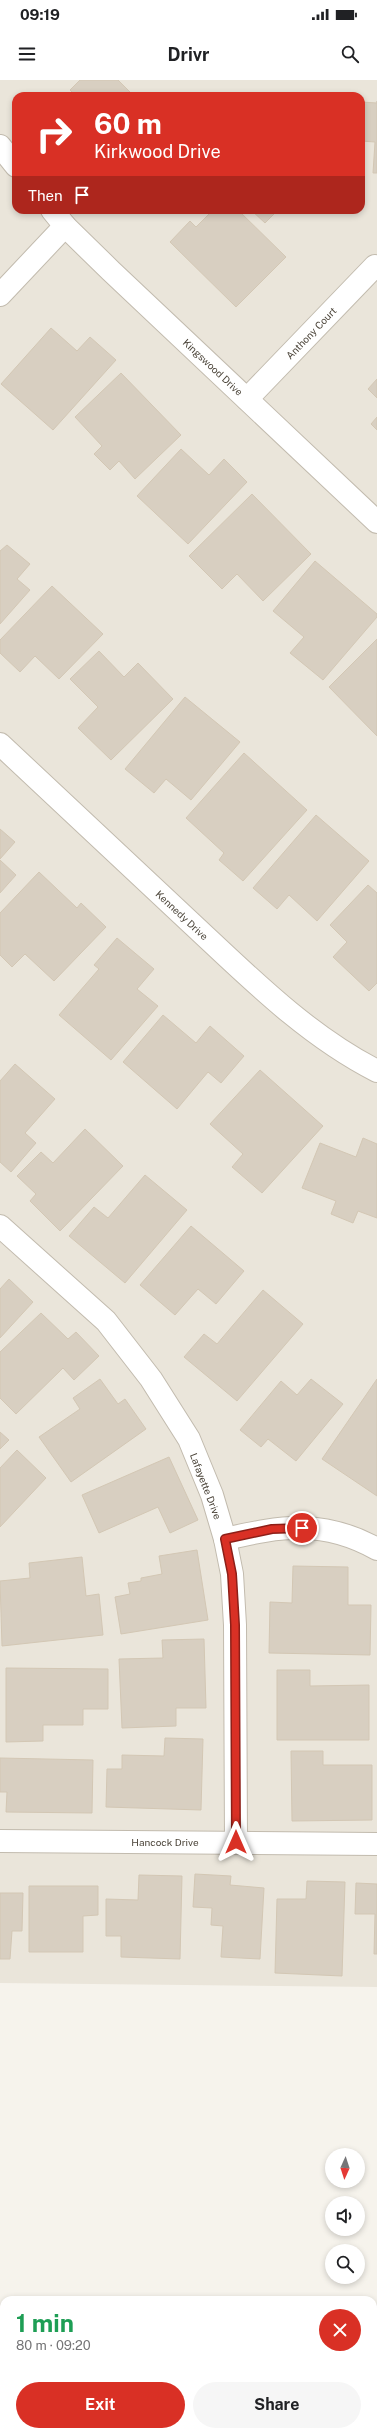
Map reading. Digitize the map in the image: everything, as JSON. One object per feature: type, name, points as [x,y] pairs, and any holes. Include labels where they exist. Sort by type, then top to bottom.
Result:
[{"type":"street","points":[[0,146],[12,161]]},
{"type":"street","points":[[0,295],[58,218]]},
{"type":"street","name":"Kingswood Drive","points":[[58,218],[377,522]]},
{"type":"street","name":"Anthony Court","points":[[247,399],[376,266]]},
{"type":"street","name":"Kennedy Drive","points":[[0,744],[251,979],[301,1022],[356,1060],[377,1071]]},
{"type":"street","name":"Lafayette Drive","points":[[0,1226],[106,1321],[152,1379],[189,1439],[212,1495],[225,1539],[232,1574],[235,1625],[236,1842]]},
{"type":"street","points":[[225,1539],[272,1529],[316,1528],[357,1538],[377,1549]]},
{"type":"street","name":"Hancock Drive","points":[[0,1841],[377,1844]]},
{"type":"shaded area","points":[[0,80],[377,80],[377,1987],[0,1983]]},
{"type":"building","points":[[80,80],[118,80],[130,92],[72,92],[70,90]]},
{"type":"building","points":[[365,102],[377,103],[377,173],[373,173],[375,142],[365,141]]},
{"type":"building","points":[[209,214],[242,214],[286,257],[236,307],[170,242],[190,221],[196,227]]},
{"type":"building","points":[[255,214],[274,214],[265,223]]},
{"type":"building","points":[[51,328],[77,351],[90,337],[116,360],[53,430],[1,384]]},
{"type":"building","points":[[121,373],[181,435],[135,479],[119,461],[110,470],[94,454],[102,446],[75,417]]},
{"type":"building","points":[[377,379],[377,398],[368,389]]},
{"type":"building","points":[[377,417],[377,430],[371,424]]},
{"type":"building","points":[[181,449],[209,475],[224,459],[247,482],[188,544],[137,496]]},
{"type":"building","points":[[252,494],[311,554],[263,601],[237,574],[222,589],[189,556]]},
{"type":"building","points":[[7,545],[30,564],[17,579],[30,590],[0,624],[0,551]]},
{"type":"building","points":[[315,561],[377,614],[377,617],[323,680],[290,653],[304,637],[273,611]]},
{"type":"building","points":[[52,586],[103,634],[59,679],[35,656],[20,672],[0,653],[0,640]]},
{"type":"building","points":[[377,639],[377,736],[329,687]]},
{"type":"building","points":[[99,651],[124,677],[138,663],[173,699],[111,760],[78,728],[98,707],[70,679]]},
{"type":"building","points":[[185,697],[240,742],[191,800],[166,779],[154,793],[125,769]]},
{"type":"building","points":[[244,753],[307,810],[243,881],[219,860],[224,853],[186,818]]},
{"type":"building","points":[[316,815],[369,861],[317,921],[289,895],[277,909],[253,888]]},
{"type":"building","points":[[0,829],[15,842],[0,859]]},
{"type":"building","points":[[0,860],[16,875],[0,893]]},
{"type":"building","points":[[39,872],[77,908],[81,903],[106,927],[54,981],[25,954],[12,967],[0,955],[0,913]]},
{"type":"building","points":[[368,885],[377,893],[377,983],[369,991],[333,957],[347,942],[330,925]]},
{"type":"building","points":[[117,938],[154,969],[137,989],[158,1006],[111,1060],[59,1015],[99,969],[94,965]]},
{"type":"building","points":[[163,1015],[196,1043],[210,1026],[244,1056],[221,1083],[208,1072],[177,1109],[123,1062]]},
{"type":"building","points":[[15,1064],[55,1099],[25,1133],[36,1143],[11,1172],[0,1162],[0,1081]]},
{"type":"building","points":[[260,1070],[323,1126],[262,1193],[232,1167],[243,1154],[210,1124]]},
{"type":"building","points":[[85,1129],[123,1166],[60,1231],[30,1201],[36,1194],[17,1176],[41,1152],[53,1163]]},
{"type":"building","points":[[363,1138],[377,1144],[377,1218],[358,1211],[353,1223],[331,1214],[336,1201],[302,1188],[320,1143],[356,1157]]},
{"type":"building","points":[[145,1175],[187,1210],[125,1283],[69,1236],[94,1207],[108,1218]]},
{"type":"building","points":[[191,1226],[244,1271],[216,1304],[198,1289],[175,1315],[140,1285]]},
{"type":"building","points":[[9,1279],[33,1302],[0,1338],[0,1289]]},
{"type":"building","points":[[263,1290],[303,1324],[237,1401],[184,1357],[204,1334],[217,1344]]},
{"type":"building","points":[[41,1313],[68,1339],[76,1332],[99,1356],[74,1380],[63,1368],[16,1414],[0,1398],[0,1352]]},
{"type":"building","points":[[100,1379],[118,1404],[125,1399],[146,1429],[71,1482],[39,1437],[80,1409],[73,1398]]},
{"type":"building","points":[[311,1379],[343,1404],[296,1461],[268,1439],[261,1447],[240,1430],[281,1381],[297,1395]]},
{"type":"building","points":[[377,1379],[377,1496],[322,1459]]},
{"type":"building","points":[[0,1432],[9,1440],[0,1449]]},
{"type":"building","points":[[17,1450],[46,1478],[0,1527],[0,1468]]},
{"type":"building","points":[[169,1457],[198,1520],[170,1533],[158,1507],[99,1533],[82,1495]]},
{"type":"building","points":[[197,1550],[208,1620],[121,1634],[115,1597],[130,1594],[128,1583],[141,1581],[141,1578],[162,1574],[159,1556]]},
{"type":"building","points":[[82,1557],[86,1596],[99,1594],[103,1635],[2,1646],[0,1581],[30,1578],[29,1563]]},
{"type":"building","points":[[293,1566],[348,1567],[348,1605],[371,1605],[370,1655],[269,1653],[270,1602],[292,1603]]},
{"type":"building","points":[[204,1639],[206,1708],[176,1708],[176,1726],[122,1728],[119,1659],[163,1658],[162,1640]]},
{"type":"building","points":[[6,1668],[108,1669],[108,1709],[83,1709],[83,1725],[43,1725],[43,1741],[6,1742]]},
{"type":"building","points":[[277,1670],[310,1670],[310,1686],[369,1685],[369,1740],[277,1740]]},
{"type":"building","points":[[165,1738],[203,1739],[201,1810],[106,1807],[107,1769],[122,1769],[122,1755],[164,1756]]},
{"type":"building","points":[[291,1751],[323,1751],[323,1765],[372,1765],[372,1820],[292,1821]]},
{"type":"building","points":[[0,1758],[93,1760],[92,1813],[6,1812],[7,1792],[0,1792]]},
{"type":"building","points":[[195,1874],[231,1876],[230,1885],[264,1888],[260,1959],[221,1957],[223,1926],[211,1925],[212,1908],[193,1907]]},
{"type":"building","points":[[139,1875],[182,1876],[180,1959],[121,1957],[121,1936],[106,1936],[106,1899],[138,1900]]},
{"type":"building","points":[[307,1881],[345,1882],[342,1976],[275,1973],[277,1899],[306,1899]]},
{"type":"building","points":[[356,1883],[377,1884],[377,1954],[374,1954],[375,1914],[355,1914]]},
{"type":"building","points":[[29,1886],[98,1886],[98,1915],[83,1916],[83,1952],[29,1952]]},
{"type":"building","points":[[0,1893],[23,1893],[22,1931],[12,1931],[10,1959],[0,1959]]},
{"type":"route","points":[[236,1842],[235,1625],[232,1574],[225,1539],[272,1529],[302,1528]]}]
